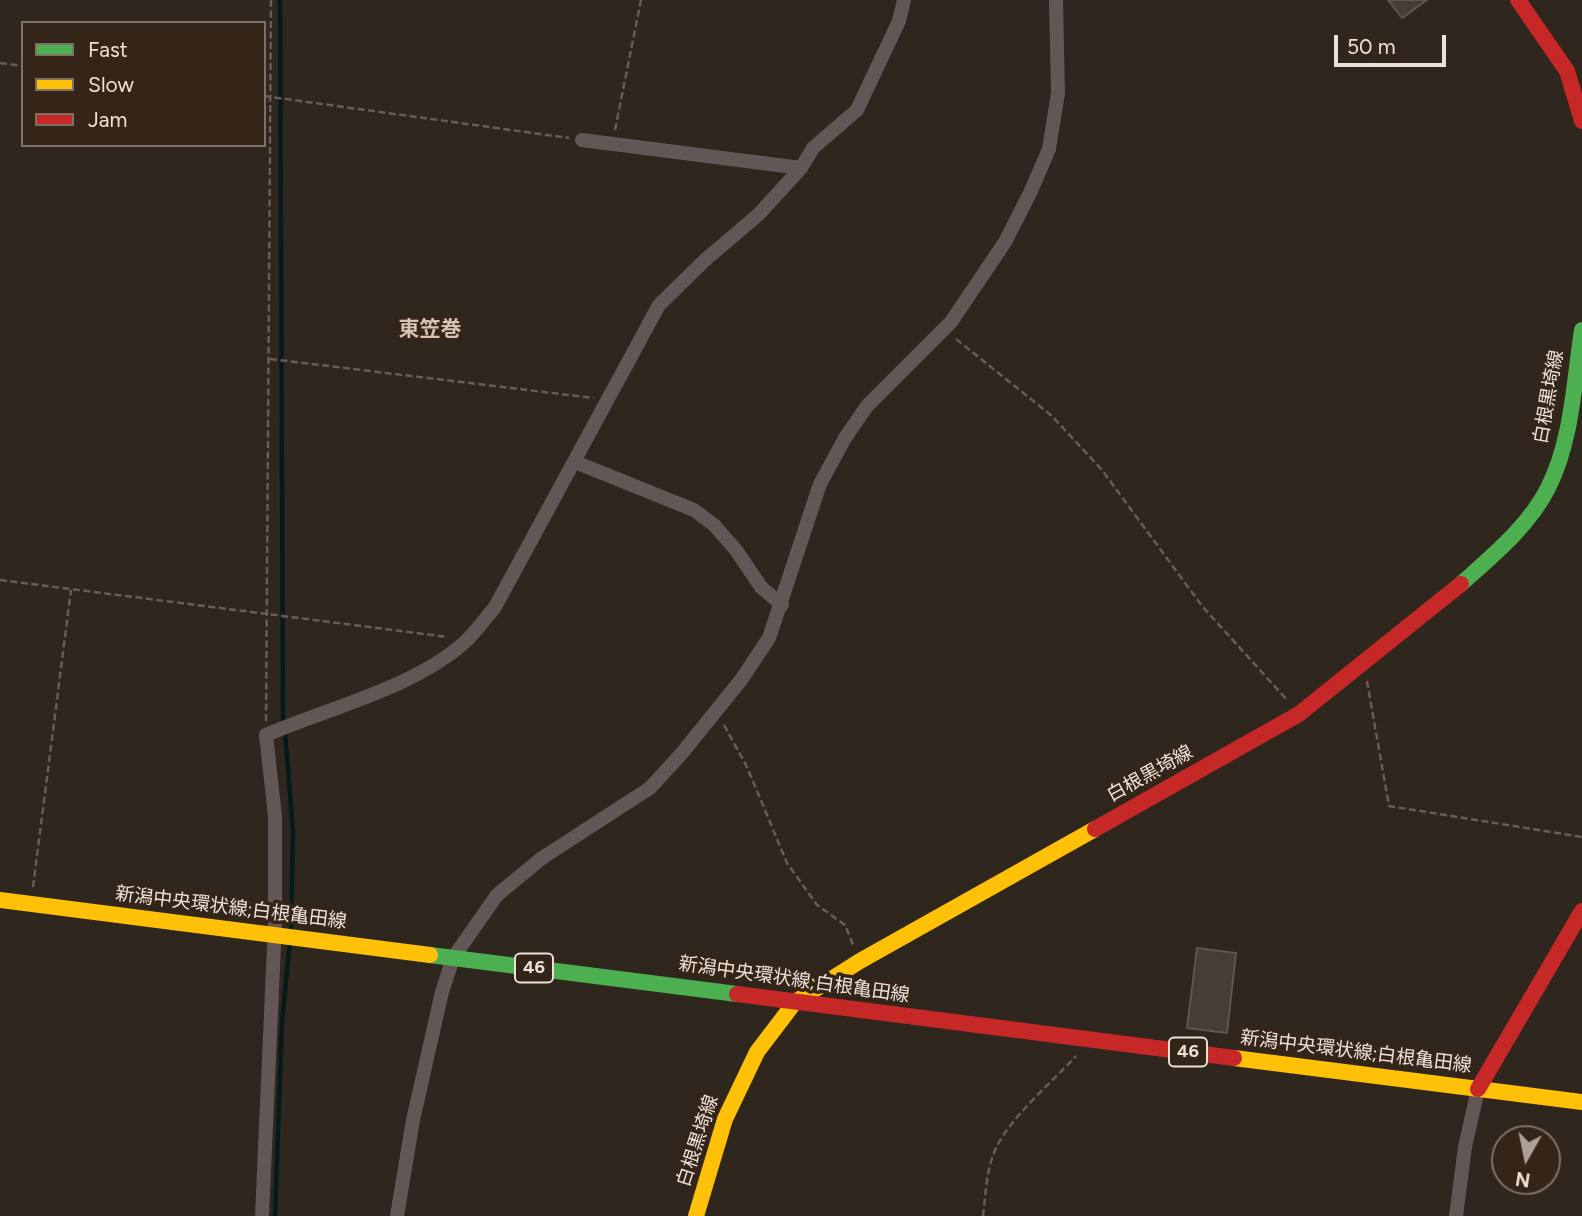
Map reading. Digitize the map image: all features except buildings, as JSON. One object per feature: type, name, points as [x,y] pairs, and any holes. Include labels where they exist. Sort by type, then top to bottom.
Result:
[{"type":"main road","points":[[1518,0],[1555,45],[1580,99],[1582,121]]},
{"type":"main road","name":"白根黒埼線","points":[[696,1216],[725,1119],[740,1082],[757,1052],[795,1002],[860,961],[1299,714],[1462,583],[1516,533],[1543,498],[1565,442],[1582,330]]},
{"type":"main road","name":"新潟中央環状線;白根亀田線","points":[[0,900],[1582,1102]]},
{"type":"main road","points":[[1478,1089],[1582,911]]},
{"type":"street","points":[[262,1216],[274,934],[275,816],[266,735],[394,684],[431,665],[467,641],[495,607],[659,305],[758,214],[802,168],[813,148],[857,110],[899,21],[904,0]]},
{"type":"street","points":[[397,1216],[413,1120],[442,992],[453,958],[497,895],[542,858],[650,788],[715,712],[769,638],[820,484],[845,438],[867,406],[944,329],[1006,242],[1049,149],[1058,93],[1056,0]]},
{"type":"street","points":[[582,140],[802,168]]},
{"type":"street","points":[[575,462],[694,510],[714,525],[736,550],[761,587],[782,605]]},
{"type":"street","points":[[1456,1216],[1465,1147],[1478,1089]]},
{"type":"path","points":[[266,735],[271,0]]},
{"type":"path","points":[[613,144],[620,95],[641,0]]},
{"type":"path","points":[[0,63],[21,66]]},
{"type":"path","points":[[266,96],[582,140]]},
{"type":"path","points":[[944,329],[1052,416],[1102,470],[1202,606],[1299,714]]},
{"type":"path","points":[[269,359],[607,401]]},
{"type":"path","points":[[0,580],[467,641]]},
{"type":"path","points":[[31,904],[71,590]]},
{"type":"path","points":[[1364,664],[1389,806],[1582,837]]},
{"type":"path","points":[[715,712],[747,767],[787,863],[817,905],[845,925],[860,961]]},
{"type":"path","points":[[983,1216],[988,1173],[997,1146],[1011,1126],[1090,1040]]},
{"type":"waterway","points":[[280,0],[283,724]]},
{"type":"waterway","points":[[285,732],[293,832],[291,930]]},
{"type":"waterway","points":[[275,1216],[282,1022],[290,942]]},
{"type":"traffic: fast","points":[[1461,584],[1520,528],[1548,488],[1567,431],[1582,330]]},
{"type":"traffic: fast","points":[[430,955],[737,994]]},
{"type":"traffic: slow","points":[[696,1216],[725,1119],[757,1052],[795,1002],[860,961],[1095,829]]},
{"type":"traffic: slow","points":[[0,900],[430,955]]},
{"type":"traffic: slow","points":[[1234,1058],[1582,1102]]},
{"type":"traffic: jam","points":[[1518,0],[1567,71],[1582,121]]},
{"type":"traffic: jam","points":[[1095,829],[1299,714],[1461,584]]},
{"type":"traffic: jam","points":[[1478,1089],[1582,911]]},
{"type":"traffic: jam","points":[[737,994],[1234,1058]]},
{"type":"district","name":"東笠巻","points":[[430,330]]}]
